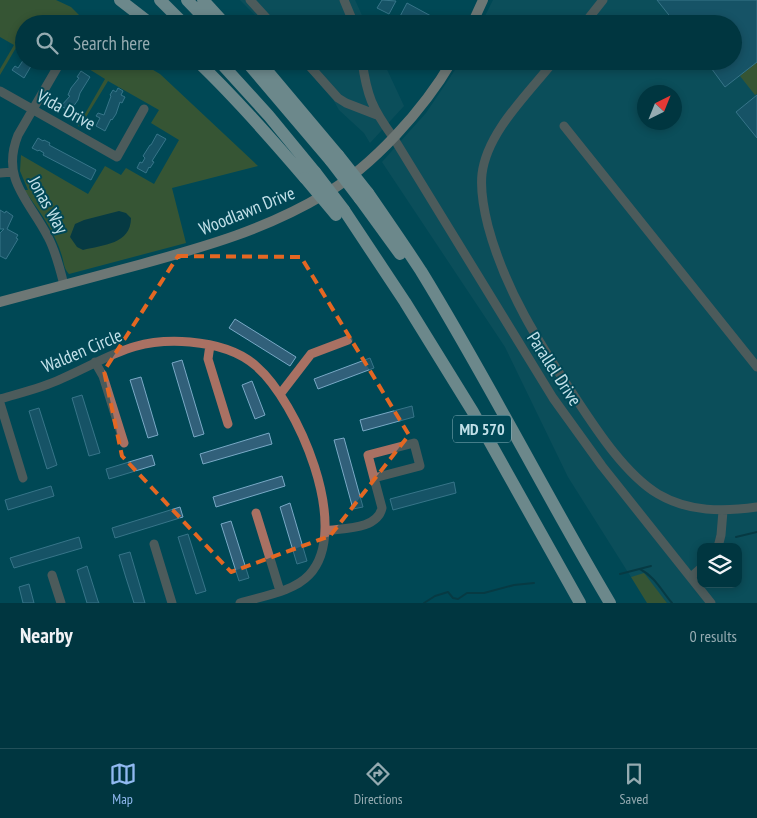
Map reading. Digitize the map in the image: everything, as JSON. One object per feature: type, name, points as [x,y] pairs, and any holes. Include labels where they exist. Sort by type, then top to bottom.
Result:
[{"type":"highway","points":[[120,0],[139,15]]},
{"type":"highway","points":[[160,0],[175,15]]},
{"type":"highway","points":[[187,0],[201,15]]},
{"type":"highway","points":[[203,0],[217,15]]},
{"type":"highway","points":[[206,70],[310,175]]},
{"type":"highway","name":"MD 570","points":[[227,70],[269,116],[310,175],[340,212],[405,302],[472,412],[580,603]]},
{"type":"highway","name":"MD 570","points":[[254,70],[334,158],[364,196],[498,405],[572,540],[610,603]]},
{"type":"highway","points":[[266,70],[334,158]]},
{"type":"main road","points":[[476,15],[483,0]]},
{"type":"main road","name":"Woodlawn Drive","points":[[0,302],[239,236],[272,222],[327,194],[370,160],[393,137],[427,98],[446,70]]},
{"type":"street","points":[[250,0],[264,15]]},
{"type":"street","points":[[344,0],[350,15]]},
{"type":"street","points":[[592,15],[604,0]]},
{"type":"street","name":"Jonas Way","points":[[56,70],[14,146],[11,163],[16,186],[53,246],[64,285]]},
{"type":"street","points":[[313,70],[338,98],[377,115]]},
{"type":"street","name":"Parallel Drive","points":[[364,70],[369,98],[377,115],[393,137],[553,398],[602,466],[711,603]]},
{"type":"street","points":[[547,70],[501,126],[485,159],[481,186],[490,233],[499,262],[518,305],[541,347],[594,424],[633,475],[659,494],[674,502],[704,510],[723,511],[757,507]]},
{"type":"street","name":"Vida Drive","points":[[0,91],[117,157],[144,109]]},
{"type":"street","points":[[564,126],[757,367]]},
{"type":"street","points":[[0,173],[13,172]]},
{"type":"street","points":[[281,393],[311,354],[348,340]]},
{"type":"street","name":"Walden Circle","points":[[0,399],[56,381],[121,350],[149,343],[176,341],[210,345],[232,351],[249,360],[267,376],[281,393],[295,419],[315,466],[321,493],[325,531],[322,554],[313,570],[299,583],[240,603]]},
{"type":"street","points":[[210,345],[208,359],[228,424]]},
{"type":"street","points":[[96,362],[103,376],[124,443]]},
{"type":"street","points":[[0,403],[23,478]]},
{"type":"street","points":[[325,531],[366,525],[376,519],[382,508],[374,478],[368,455],[414,443],[420,466],[374,478]]},
{"type":"street","points":[[719,543],[723,511]]},
{"type":"street","points":[[256,513],[280,591]]},
{"type":"street","points":[[154,544],[172,603]]},
{"type":"street","points":[[690,577],[697,571]]},
{"type":"street","points":[[52,575],[61,603]]},
{"type":"highlighted area","points":[[178,256],[301,257],[409,435],[330,536],[231,572],[122,456],[104,371]]},
{"type":"shaded area","points":[[0,0],[56,0],[71,7],[79,15],[15,15],[15,49],[0,75],[0,69],[14,45],[0,37]]},
{"type":"shaded area","points":[[240,0],[355,0],[362,15],[255,15]]},
{"type":"shaded area","points":[[493,0],[757,0],[757,603],[667,603],[644,574],[631,577],[568,477],[505,347],[382,162],[426,113],[455,70],[742,70],[742,15],[486,15]]},
{"type":"shaded area","points":[[757,62],[757,94],[755,95],[740,76]]},
{"type":"shaded area","points":[[90,70],[153,70],[160,74],[258,166],[172,188],[186,243],[69,274],[51,230],[24,190],[28,190],[20,171],[21,155],[88,194],[105,166],[121,175],[126,168],[154,184],[179,140],[151,123],[159,110],[108,81],[80,127],[78,126],[105,79]]},
{"type":"shaded area","points":[[308,70],[387,70],[404,106],[370,143],[364,133],[339,110],[334,101]]},
{"type":"shaded area","points":[[644,573],[667,603],[647,603],[631,577]]},
{"type":"water","points":[[119,211],[126,213],[131,218],[130,227],[121,238],[114,242],[83,250],[77,247],[70,237],[75,224]]},
{"type":"building","points":[[382,0],[396,1],[389,14],[377,8]]},
{"type":"building","points":[[657,0],[757,0],[757,62],[725,87],[713,70],[742,70],[742,15],[669,15]]},
{"type":"building","points":[[407,3],[429,15],[401,15]]},
{"type":"building","points":[[15,66],[15,70],[29,70],[24,78],[12,70]]},
{"type":"building","points":[[81,71],[90,77],[70,111],[61,106],[70,96],[68,95],[71,88],[79,78],[77,77]]},
{"type":"building","points":[[118,88],[123,91],[121,95],[125,97],[122,103],[120,102],[116,114],[105,131],[96,126],[100,118],[96,116],[98,113],[104,115],[110,95],[113,90],[116,92]]},
{"type":"building","points":[[757,95],[757,138],[736,112]]},
{"type":"building","points":[[157,134],[166,139],[146,173],[137,168],[145,158],[143,156]]},
{"type":"building","points":[[38,138],[96,170],[91,180],[43,155],[44,153],[39,150],[32,148]]},
{"type":"building","points":[[0,210],[5,213],[6,211],[13,216],[7,229],[18,235],[16,238],[18,239],[6,259],[0,256],[0,233],[4,229],[0,229]]},
{"type":"building","points":[[235,319],[296,357],[290,366],[229,328]]},
{"type":"building","points":[[370,358],[374,368],[318,389],[314,379]]},
{"type":"building","points":[[182,360],[204,434],[194,437],[172,363]]},
{"type":"building","points":[[141,377],[158,435],[148,438],[130,380]]},
{"type":"building","points":[[252,381],[265,415],[255,419],[242,385]]},
{"type":"building","points":[[82,395],[100,453],[89,456],[72,398]]},
{"type":"building","points":[[412,406],[414,417],[363,431],[360,420]]},
{"type":"building","points":[[39,408],[57,465],[47,469],[29,411]]},
{"type":"building","points":[[269,433],[272,444],[203,464],[200,454]]},
{"type":"building","points":[[344,438],[363,507],[353,509],[334,440]]},
{"type":"building","points":[[152,455],[155,465],[109,479],[106,469]]},
{"type":"building","points":[[282,476],[285,486],[216,507],[213,497]]},
{"type":"building","points":[[454,482],[456,493],[393,510],[390,499]]},
{"type":"building","points":[[51,486],[54,496],[8,510],[5,500]]},
{"type":"building","points":[[290,503],[307,561],[297,564],[280,507]]},
{"type":"building","points":[[180,507],[183,517],[115,538],[112,528]]},
{"type":"building","points":[[231,521],[249,578],[239,581],[221,524]]},
{"type":"building","points":[[188,534],[206,591],[196,594],[178,537]]},
{"type":"building","points":[[79,537],[82,548],[14,568],[10,558]]},
{"type":"building","points":[[130,552],[145,603],[134,603],[119,555]]},
{"type":"building","points":[[87,566],[99,603],[87,603],[77,570]]},
{"type":"building","points":[[29,584],[34,603],[23,603],[19,587]]},
{"type":"waterway","points":[[736,537],[757,532]]},
{"type":"waterway","points":[[620,574],[651,566]]},
{"type":"waterway","points":[[640,569],[654,580],[672,603]]},
{"type":"waterway","points":[[424,603],[435,596],[448,592],[453,598],[458,599],[467,593],[484,593],[514,585],[534,583]]}]
